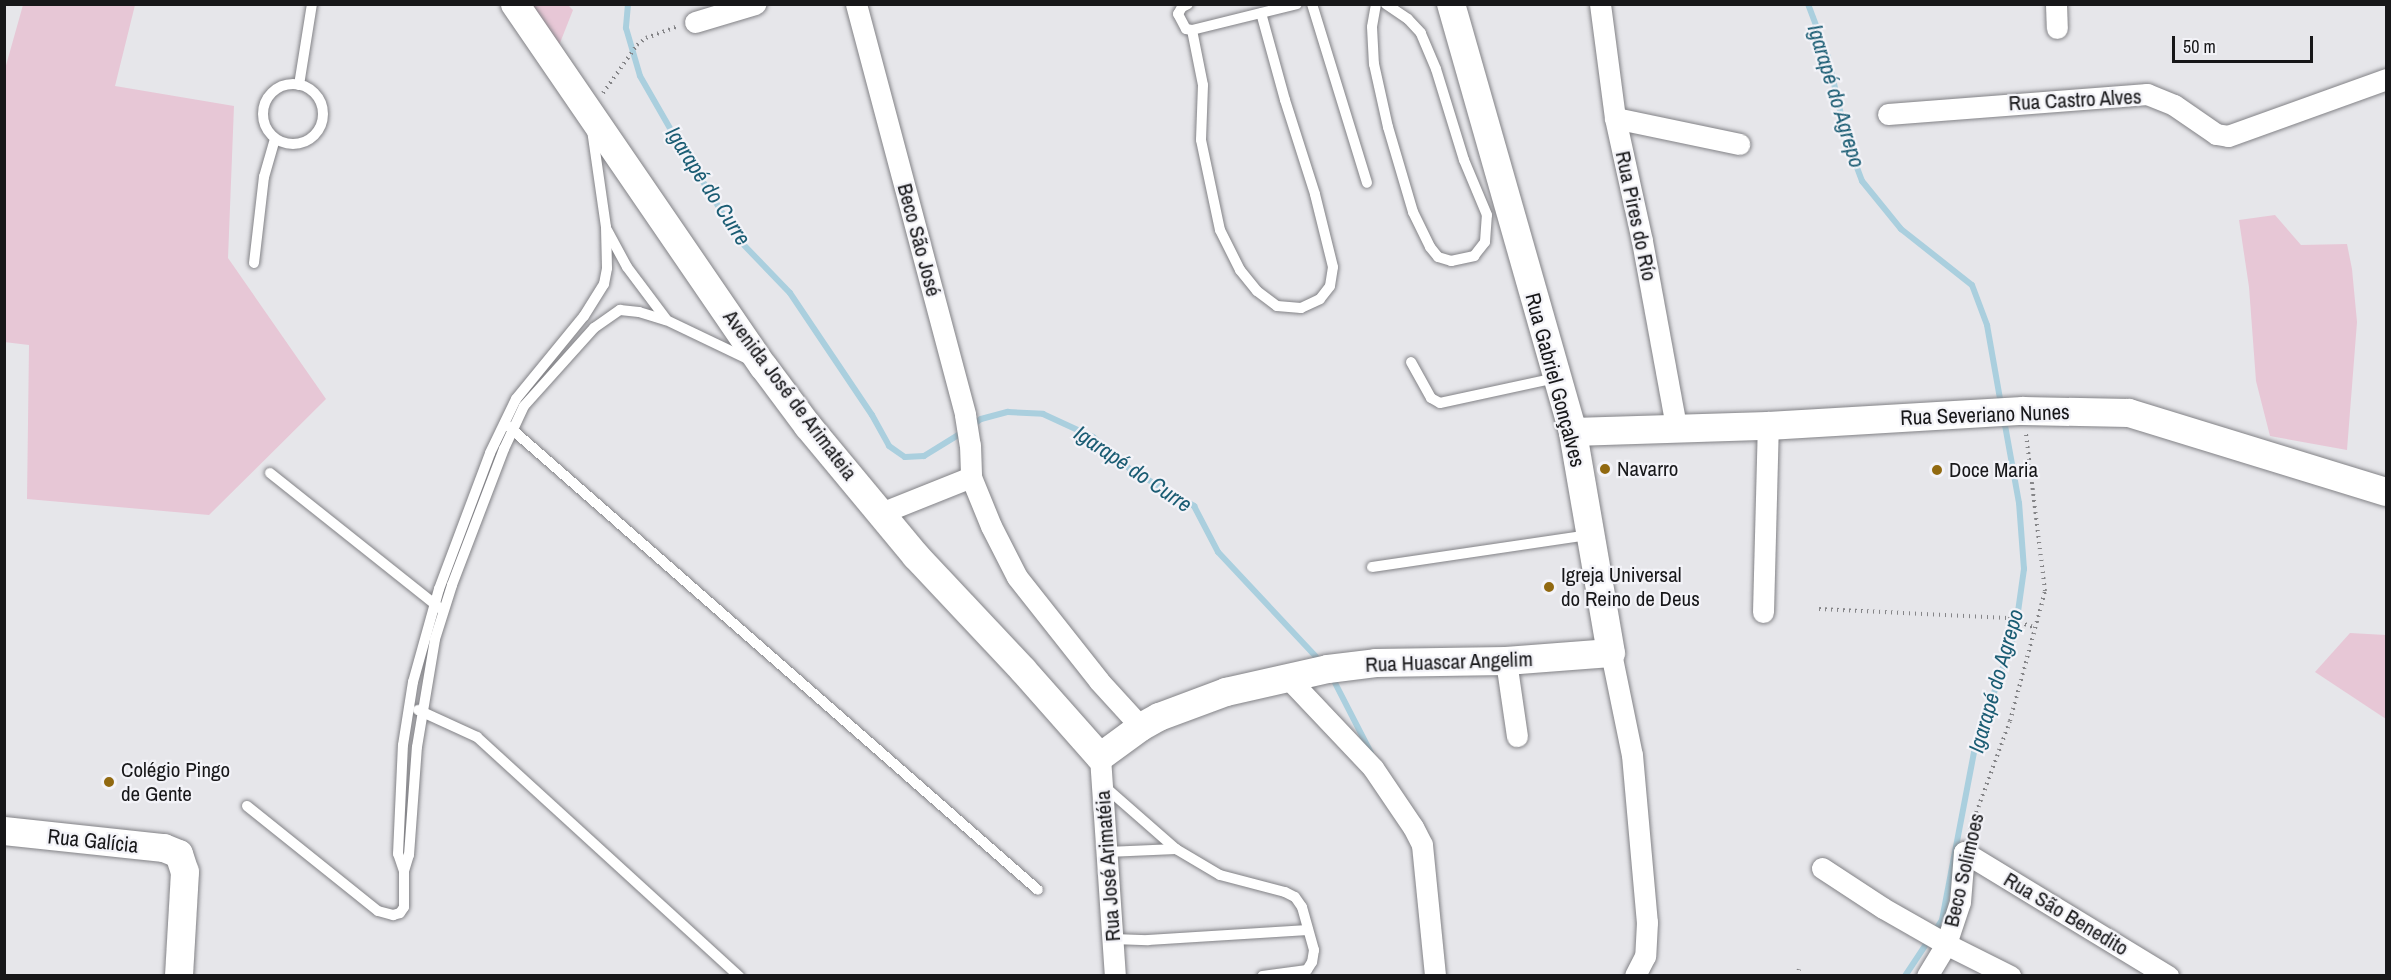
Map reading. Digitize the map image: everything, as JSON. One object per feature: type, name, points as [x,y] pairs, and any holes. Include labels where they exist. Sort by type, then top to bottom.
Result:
[{"type":"street","name":"Avenida José de Arimateia","points":[[515,4],[764,367],[808,426],[916,556],[1101,771]]},
{"type":"street","points":[[695,22],[755,4]]},
{"type":"street","name":"Beco São José","points":[[856,4],[965,415],[970,446],[971,477],[991,526],[1017,577],[1099,681],[1141,727]]},
{"type":"street","name":"Rua Gabriel Gonçalves","points":[[1451,4],[1573,432],[1611,653],[1632,754],[1647,922],[1645,956],[1635,975]]},
{"type":"street","name":"Rua Pires do Río","points":[[1600,4],[1615,118],[1642,241],[1676,427]]},
{"type":"street","points":[[2056,4],[2057,28]]},
{"type":"street","name":"Rua Castro Alves","points":[[1888,114],[2147,94],[2174,105],[2216,134],[2228,136],[2386,79]]},
{"type":"street","points":[[1615,118],[1738,144]]},
{"type":"street","name":"Rua Severiano Nunes","points":[[1573,432],[1676,427],[1768,426],[2019,412],[2129,413],[2386,492]]},
{"type":"street","points":[[1763,612],[1768,426]]},
{"type":"street","points":[[881,513],[971,477]]},
{"type":"street","name":"Rua Huascar Angelim","points":[[1101,771],[1141,727],[1159,717],[1226,692],[1288,678],[1376,663],[1506,661],[1611,653]]},
{"type":"street","points":[[1506,661],[1517,736]]},
{"type":"street","points":[[1288,678],[1373,768],[1413,827],[1422,845],[1435,975]]},
{"type":"street","name":"Rua José Arimatéia","points":[[1101,771],[1115,975]]},
{"type":"street","name":"Rua Galícia","points":[[4,831],[164,848],[179,854],[185,872],[179,975]]},
{"type":"street","name":"Beco Solimoes","points":[[1927,975],[1946,944],[1960,902],[1964,852]]},
{"type":"street","name":"Rua São Benedito","points":[[1964,852],[2168,975]]},
{"type":"street","points":[[1822,868],[1883,908],[1946,944],[2010,975]]},
{"type":"lane","points":[[299,85],[312,4]]},
{"type":"lane","points":[[1188,4],[1182,7],[1178,14],[1186,28],[1192,30],[1297,4]]},
{"type":"lane","points":[[1312,4],[1367,183]]},
{"type":"lane","points":[[1376,4],[1372,27],[1374,64],[1388,127],[1413,213],[1430,247],[1438,257],[1451,261],[1474,256],[1485,242],[1487,215],[1464,160],[1436,69],[1421,33],[1408,19],[1386,4]]},
{"type":"lane","points":[[1192,30],[1203,85],[1201,140],[1220,230],[1240,270],[1257,291],[1277,306],[1301,308],[1320,299],[1330,286],[1333,267],[1262,13]]},
{"type":"lane","points":[[288,84],[299,85],[310,90],[318,99],[322,110],[322,122],[317,132],[297,144],[286,144],[275,138],[267,130],[263,119],[263,107],[268,96],[277,88],[288,84]]},
{"type":"lane","points":[[404,871],[398,853],[408,707],[440,608],[508,427],[516,399],[585,316],[602,289],[607,268],[606,227],[590,112]]},
{"type":"lane","points":[[254,263],[264,177],[275,138]]},
{"type":"lane","points":[[606,227],[627,267],[666,320]]},
{"type":"lane","points":[[508,427],[528,401],[594,328],[614,313],[627,310],[666,320],[764,367]]},
{"type":"lane","points":[[1411,362],[1431,398],[1440,403],[1556,378]]},
{"type":"lane","points":[[508,427],[1038,890]]},
{"type":"lane","points":[[270,473],[440,608]]},
{"type":"lane","points":[[1372,567],[1590,535]]},
{"type":"lane","points":[[246,806],[385,915],[400,913],[404,907],[404,871],[409,855],[416,753],[440,608]]},
{"type":"lane","points":[[408,707],[422,711],[477,737],[739,975]]},
{"type":"lane","points":[[1101,771],[1176,849],[1220,875],[1285,891],[1295,897],[1302,907],[1314,950],[1312,962],[1307,970],[1262,975]]},
{"type":"lane","points":[[1107,852],[1176,849]]},
{"type":"lane","points":[[1113,939],[1148,940],[1308,930]]},
{"type":"path","points":[[590,112],[637,45],[660,32],[695,22]]},
{"type":"path","name":"Beco Solimoes","points":[[1964,852],[1969,832],[2010,721],[2045,591],[2019,412]]},
{"type":"path","points":[[1819,609],[2008,618],[2035,628]]},
{"type":"path","points":[[1797,975],[1798,969]]},
{"type":"shaded area","points":[[23,5],[135,5],[115,86],[234,106],[228,258],[326,399],[209,515],[27,499],[29,345],[4,342],[5,69]]},
{"type":"shaded area","points":[[527,5],[568,5],[573,10],[558,48]]},
{"type":"shaded area","points":[[2275,215],[2301,245],[2347,244],[2357,322],[2347,450],[2270,436],[2256,381],[2249,287],[2239,220]]},
{"type":"shaded area","points":[[2350,633],[2386,635],[2386,719],[2315,672]]},
{"type":"waterway","name":"Igarapé do Curre","points":[[628,4],[626,28],[640,76],[678,142],[740,241],[790,293],[872,415],[889,446],[905,457],[924,456],[963,432]]},
{"type":"waterway","name":"Igarapé do Agrepo","points":[[1808,4],[1828,57],[1847,141],[1862,181],[1901,229],[1972,285],[1987,325],[2001,404]]},
{"type":"waterway","name":"Igarapé do Curre","points":[[971,426],[981,419],[1008,412],[1043,414],[1093,437],[1131,470],[1194,506],[1218,552],[1320,661]]},
{"type":"waterway","name":"Igarapé do Agrepo","points":[[1905,976],[1942,920],[1975,747],[2015,633],[2024,569],[2019,503],[2004,420]]},
{"type":"waterway","name":"Igarapé do Curre","points":[[1332,677],[1371,753]]},
{"type":"place","name":"Navarro","points":[[1605,469]]},
{"type":"place","name":"Doce Maria","points":[[1937,470]]},
{"type":"place","name":"Igreja Universal do Reino de Deus","points":[[1549,587]]},
{"type":"place","name":"Colégio Pingo de Gente","points":[[109,782]]}]
